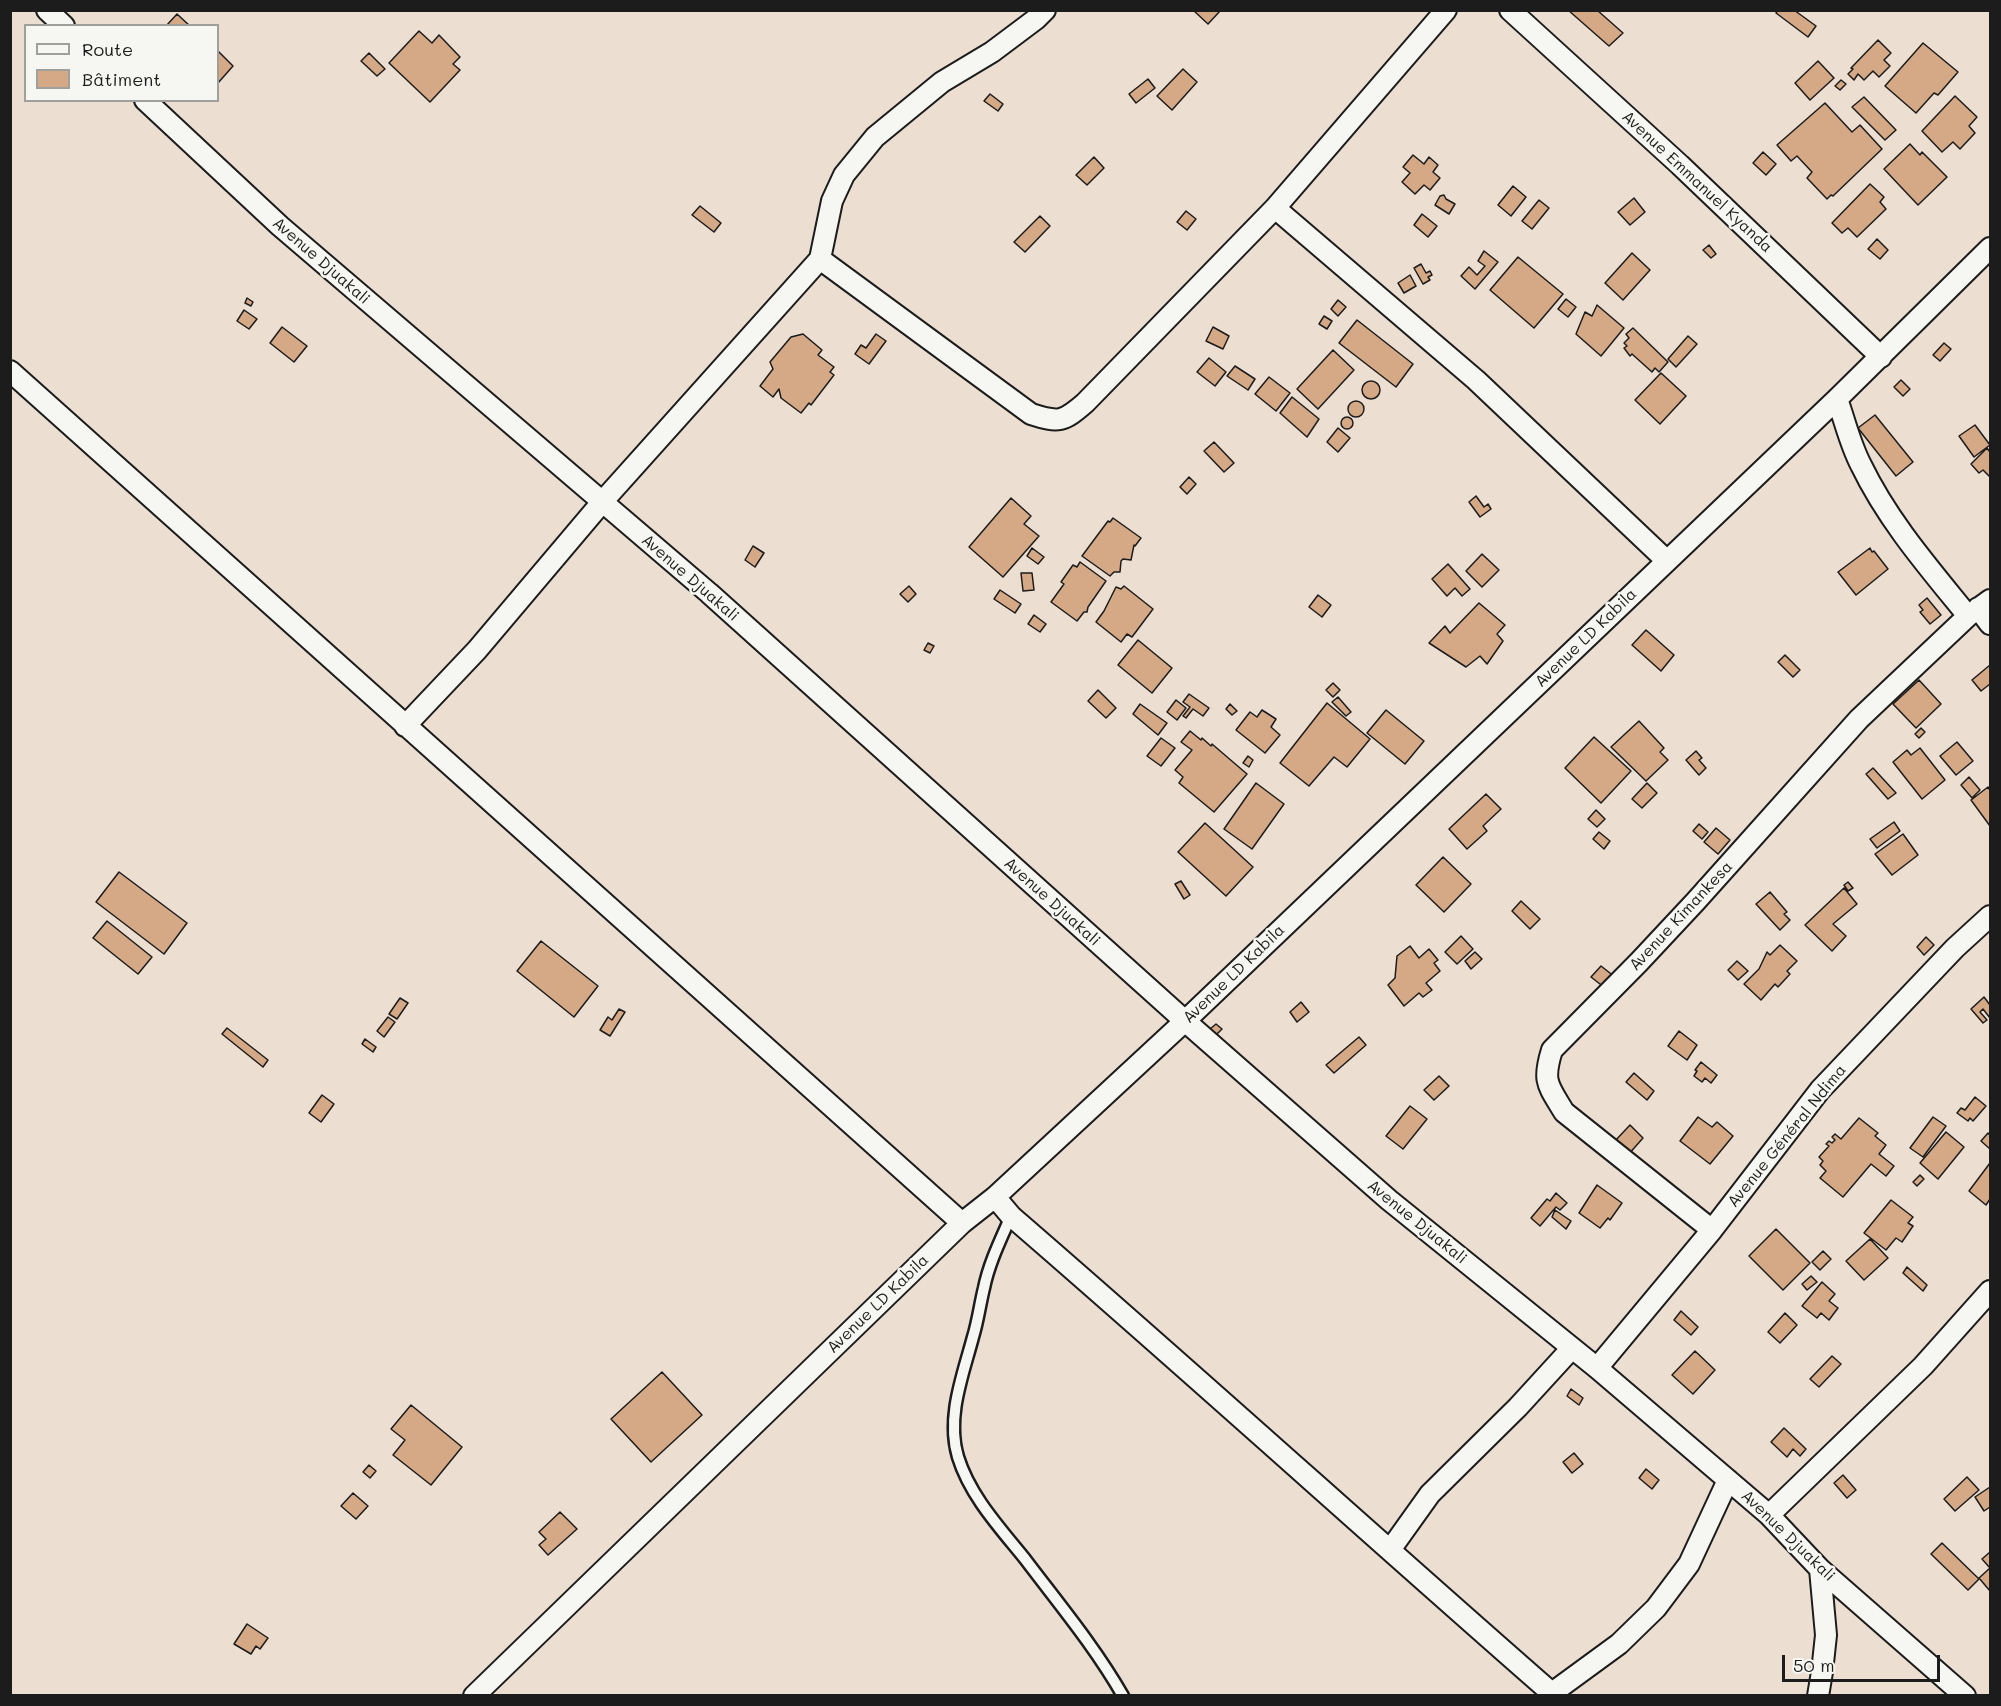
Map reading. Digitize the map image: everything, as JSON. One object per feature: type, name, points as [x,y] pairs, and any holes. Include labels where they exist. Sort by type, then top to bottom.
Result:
[{"type":"street","points":[[47,10],[62,24]]},
{"type":"street","points":[[405,726],[477,650],[603,501],[820,259],[832,201],[844,176],[874,137],[942,82],[992,51],[1045,10]]},
{"type":"street","points":[[820,259],[1031,414],[1053,421],[1070,416],[1275,208],[1446,10]]},
{"type":"street","name":"Avenue Emmanuel Kyanda","points":[[1510,10],[1680,165],[1881,357]]},
{"type":"street","name":"Avenue Djuakali","points":[[147,102],[280,226],[708,593],[1185,1021],[1389,1200],[1597,1368],[1769,1515],[1820,1569],[1965,1695]]},
{"type":"street","points":[[1275,208],[1476,380],[1667,561]]},
{"type":"street","name":"Avenue LD Kabila","points":[[474,1695],[962,1223],[995,1197],[1185,1021],[1881,357],[1990,248]]},
{"type":"street","points":[[10,371],[962,1223]]},
{"type":"street","points":[[1837,399],[1859,462],[1893,521],[1921,558],[1982,612]]},
{"type":"street","name":"Avenue Kimankesa","points":[[1712,1230],[1564,1112],[1548,1086],[1546,1068],[1552,1050],[1696,901],[1859,719],[1982,612]]},
{"type":"street","name":"Avenue Général Ndima","points":[[1597,1368],[1712,1230],[1820,1090],[1955,948],[1990,916]]},
{"type":"street","points":[[995,1197],[1011,1216],[1175,1357],[1494,1644],[1554,1694],[1619,1644],[1656,1608],[1689,1564],[1728,1480]]},
{"type":"street","points":[[1769,1515],[1923,1366],[1990,1291]]},
{"type":"street","points":[[1390,1550],[1430,1494],[1518,1407],[1572,1348]]},
{"type":"street","points":[[1818,1695],[1826,1635],[1820,1569]]},
{"type":"lane","points":[[1011,1216],[984,1288],[956,1404],[954,1427],[958,1457],[976,1498],[1065,1611],[1124,1695]]},
{"type":"building","points":[[1193,10],[1221,10],[1208,24]]},
{"type":"building","points":[[1568,10],[1597,10],[1623,33],[1609,46]]},
{"type":"building","points":[[1778,10],[1794,10],[1816,26],[1808,37],[1776,13]]},
{"type":"building","points":[[177,14],[188,24],[168,24]]},
{"type":"building","points":[[419,31],[432,43],[439,35],[460,57],[453,64],[460,70],[430,102],[389,63]]},
{"type":"building","points":[[1878,40],[1891,53],[1884,60],[1890,66],[1879,77],[1873,71],[1864,80],[1858,74],[1854,80],[1848,74],[1853,69],[1851,68]]},
{"type":"building","points":[[1923,43],[1958,72],[1938,95],[1934,93],[1916,113],[1885,86]]},
{"type":"building","points":[[219,52],[233,66],[219,82]]},
{"type":"building","points":[[369,53],[385,69],[377,76],[361,61]]},
{"type":"building","points":[[1818,61],[1834,78],[1810,100],[1795,83]]},
{"type":"building","points":[[1183,69],[1197,82],[1172,110],[1157,96]]},
{"type":"building","points":[[1148,79],[1155,88],[1136,103],[1129,94]]},
{"type":"building","points":[[1841,80],[1846,84],[1840,90],[1835,86]]},
{"type":"building","points":[[990,94],[1003,104],[998,111],[984,101]]},
{"type":"building","points":[[1955,96],[1977,117],[1969,126],[1975,133],[1960,149],[1953,142],[1942,152],[1922,131]]},
{"type":"building","points":[[1864,97],[1896,130],[1885,140],[1852,107]]},
{"type":"building","points":[[1825,103],[1852,132],[1860,125],[1882,149],[1833,196],[1827,199],[1807,178],[1812,172],[1797,156],[1791,161],[1777,145]]},
{"type":"building","points":[[1910,144],[1920,155],[1922,152],[1947,177],[1918,205],[1884,169]]},
{"type":"building","points":[[1763,152],[1776,164],[1766,175],[1753,163]]},
{"type":"building","points":[[1413,155],[1424,164],[1429,157],[1438,165],[1433,172],[1440,178],[1430,190],[1424,185],[1415,194],[1402,182],[1410,173],[1403,167]]},
{"type":"building","points":[[1094,157],[1104,168],[1087,185],[1076,175]]},
{"type":"building","points":[[1870,184],[1884,197],[1880,202],[1886,209],[1857,237],[1848,228],[1842,233],[1832,223]]},
{"type":"building","points":[[1513,186],[1526,197],[1511,216],[1498,205]]},
{"type":"building","points":[[1444,195],[1446,199],[1455,204],[1449,214],[1435,205],[1440,196]]},
{"type":"building","points":[[1634,198],[1645,212],[1630,225],[1618,212]]},
{"type":"building","points":[[1539,200],[1549,208],[1532,229],[1522,221]]},
{"type":"building","points":[[700,206],[721,223],[714,232],[692,215]]},
{"type":"building","points":[[1186,211],[1196,219],[1187,230],[1177,222]]},
{"type":"building","points":[[1422,214],[1437,226],[1428,237],[1414,225]]},
{"type":"building","points":[[1040,216],[1050,226],[1025,252],[1014,242]]},
{"type":"building","points":[[1877,239],[1888,250],[1880,259],[1868,249]]},
{"type":"building","points":[[1709,245],[1716,254],[1711,258],[1703,250]]},
{"type":"building","points":[[1484,251],[1498,262],[1475,289],[1461,276],[1469,267],[1477,275],[1485,266],[1478,261]]},
{"type":"building","points":[[1632,253],[1650,270],[1623,300],[1605,283]]},
{"type":"building","points":[[1518,257],[1563,294],[1534,328],[1490,290]]},
{"type":"building","points":[[1421,264],[1426,273],[1430,271],[1432,275],[1428,277],[1430,280],[1423,284],[1414,268]]},
{"type":"building","points":[[1410,275],[1416,286],[1404,293],[1398,283]]},
{"type":"building","points":[[247,298],[253,302],[251,306],[245,303]]},
{"type":"building","points":[[1566,299],[1576,307],[1568,317],[1558,309]]},
{"type":"building","points":[[1338,300],[1346,307],[1338,316],[1331,309]]},
{"type":"building","points":[[1597,305],[1624,328],[1601,356],[1576,334],[1585,312],[1592,316]]},
{"type":"building","points":[[244,310],[257,319],[249,329],[237,321]]},
{"type":"building","points":[[1324,316],[1332,321],[1327,329],[1319,324]]},
{"type":"building","points":[[1357,320],[1413,364],[1396,387],[1339,343]]},
{"type":"building","points":[[282,327],[307,346],[294,362],[270,343]]},
{"type":"building","points":[[1213,327],[1229,336],[1223,349],[1206,341]]},
{"type":"building","points":[[1633,328],[1668,362],[1659,372],[1655,368],[1652,372],[1632,354],[1630,356],[1624,348],[1627,346],[1624,343],[1629,338],[1626,334]]},
{"type":"building","points":[[803,334],[822,350],[818,355],[834,367],[830,372],[834,375],[811,405],[809,403],[801,413],[781,398],[779,389],[773,397],[760,386],[773,369],[770,362],[791,337]]},
{"type":"building","points":[[876,334],[886,341],[869,364],[855,354],[861,345],[866,348]]},
{"type":"building","points":[[1688,336],[1697,344],[1676,367],[1668,359]]},
{"type":"building","points":[[1944,343],[1951,349],[1940,361],[1933,355]]},
{"type":"building","points":[[1333,350],[1354,370],[1318,409],[1297,389]]},
{"type":"building","points":[[1209,358],[1226,372],[1215,386],[1197,372]]},
{"type":"building","points":[[1235,366],[1255,379],[1248,390],[1227,376]]},
{"type":"building","points":[[1661,373],[1686,396],[1660,424],[1635,400]]},
{"type":"building","points":[[1269,377],[1290,393],[1276,411],[1255,394]]},
{"type":"building","points":[[1901,380],[1910,389],[1903,396],[1894,387]]},
{"type":"building","points":[[1371,381],[1377,384],[1380,390],[1377,396],[1371,399],[1365,396],[1362,390],[1365,384]]},
{"type":"building","points":[[1292,397],[1319,419],[1307,437],[1280,413]]},
{"type":"building","points":[[1353,401],[1359,401],[1364,409],[1362,415],[1353,417],[1348,412],[1348,406]]},
{"type":"building","points":[[1875,415],[1913,462],[1896,476],[1858,428]]},
{"type":"building","points":[[1349,417],[1353,423],[1349,429],[1345,429],[1341,421]]},
{"type":"building","points":[[1975,425],[1990,445],[1974,457],[1959,436]]},
{"type":"building","points":[[1338,428],[1350,438],[1338,452],[1327,442]]},
{"type":"building","points":[[1214,442],[1234,463],[1224,472],[1204,451]]},
{"type":"building","points":[[1987,448],[1990,452],[1990,477],[1983,470],[1979,473],[1971,464]]},
{"type":"building","points":[[1189,477],[1196,484],[1187,494],[1180,487]]},
{"type":"building","points":[[1476,496],[1484,507],[1488,504],[1491,509],[1480,517],[1469,502]]},
{"type":"building","points":[[1011,498],[1031,516],[1024,524],[1039,536],[1003,577],[969,547]]},
{"type":"building","points":[[1113,518],[1141,538],[1134,545],[1131,560],[1123,559],[1120,572],[1114,572],[1110,576],[1082,556],[1108,521],[1110,522]]},
{"type":"building","points":[[753,546],[764,553],[755,567],[745,560]]},
{"type":"building","points":[[1032,548],[1044,557],[1038,564],[1027,556]]},
{"type":"building","points":[[1870,548],[1888,569],[1856,595],[1838,572]]},
{"type":"building","points":[[1482,554],[1499,570],[1482,587],[1466,571]]},
{"type":"building","points":[[1080,562],[1106,581],[1087,612],[1084,612],[1077,621],[1051,602],[1064,584],[1061,582],[1073,565],[1077,567]]},
{"type":"building","points":[[1448,564],[1470,589],[1462,596],[1455,588],[1447,596],[1432,579]]},
{"type":"building","points":[[1021,573],[1032,573],[1034,590],[1023,591]]},
{"type":"building","points":[[909,586],[916,594],[908,602],[900,594]]},
{"type":"building","points":[[1124,586],[1153,609],[1132,637],[1127,634],[1121,642],[1096,622],[1116,587],[1121,589]]},
{"type":"building","points":[[1000,590],[1021,604],[1015,613],[994,599]]},
{"type":"building","points":[[1318,595],[1331,605],[1322,617],[1309,607]]},
{"type":"building","points":[[1927,598],[1941,615],[1930,624],[1920,612],[1923,610],[1919,605]]},
{"type":"building","points":[[1479,603],[1505,625],[1497,634],[1503,641],[1487,664],[1480,656],[1466,667],[1429,643],[1445,626],[1450,633]]},
{"type":"building","points":[[1034,615],[1046,624],[1040,632],[1028,624]]},
{"type":"building","points":[[1646,630],[1674,655],[1661,671],[1632,645]]},
{"type":"building","points":[[1138,640],[1172,668],[1152,693],[1118,665]]},
{"type":"building","points":[[928,643],[934,646],[930,653],[924,650]]},
{"type":"building","points":[[1785,655],[1800,670],[1793,677],[1778,662]]},
{"type":"building","points":[[1990,665],[1990,684],[1981,691],[1972,680]]},
{"type":"building","points":[[1919,680],[1941,704],[1916,728],[1893,704]]},
{"type":"building","points":[[1333,683],[1340,690],[1333,697],[1326,690]]},
{"type":"building","points":[[1098,690],[1116,708],[1106,718],[1088,701]]},
{"type":"building","points":[[1189,694],[1209,708],[1203,716],[1193,709],[1186,718],[1183,716],[1190,707],[1183,702]]},
{"type":"building","points":[[1338,697],[1351,712],[1346,716],[1332,702]]},
{"type":"building","points":[[1176,700],[1186,708],[1177,720],[1167,712]]},
{"type":"building","points":[[1327,703],[1370,739],[1347,767],[1334,757],[1309,786],[1280,763]]},
{"type":"building","points":[[1140,704],[1167,723],[1158,735],[1133,714]]},
{"type":"building","points":[[1230,704],[1237,711],[1232,715],[1226,709]]},
{"type":"building","points":[[1262,710],[1276,719],[1271,727],[1280,735],[1265,753],[1236,730],[1250,712],[1257,717]]},
{"type":"building","points":[[1386,710],[1424,741],[1405,764],[1367,733]]},
{"type":"building","points":[[1639,721],[1664,748],[1660,752],[1668,760],[1646,781],[1611,747]]},
{"type":"building","points":[[1921,728],[1925,732],[1919,738],[1915,734]]},
{"type":"building","points":[[1190,731],[1211,746],[1212,744],[1247,774],[1214,812],[1179,783],[1183,777],[1175,770],[1192,750],[1181,742]]},
{"type":"building","points":[[1594,737],[1631,771],[1601,803],[1565,768]]},
{"type":"building","points":[[1161,738],[1175,748],[1161,766],[1147,756]]},
{"type":"building","points":[[1957,742],[1973,761],[1956,775],[1940,756]]},
{"type":"building","points":[[1920,748],[1945,780],[1922,799],[1893,762],[1907,750],[1911,755]]},
{"type":"building","points":[[1696,751],[1702,758],[1699,760],[1706,768],[1699,775],[1686,760]]},
{"type":"building","points":[[1248,756],[1253,760],[1249,767],[1243,763]]},
{"type":"building","points":[[1873,768],[1896,793],[1888,799],[1866,774]]},
{"type":"building","points":[[1969,777],[1980,790],[1972,798],[1961,785]]},
{"type":"building","points":[[1256,783],[1284,804],[1252,849],[1224,829]]},
{"type":"building","points":[[1647,783],[1657,793],[1642,808],[1632,799]]},
{"type":"building","points":[[1988,787],[1990,790],[1990,826],[1971,800]]},
{"type":"building","points":[[1486,794],[1501,809],[1483,826],[1487,831],[1467,849],[1449,829]]},
{"type":"building","points":[[1596,810],[1605,819],[1597,827],[1588,819]]},
{"type":"building","points":[[1894,822],[1900,831],[1877,848],[1870,839]]},
{"type":"building","points":[[1205,823],[1253,867],[1226,896],[1178,852]]},
{"type":"building","points":[[1699,824],[1708,832],[1702,839],[1693,831]]},
{"type":"building","points":[[1716,828],[1730,840],[1718,854],[1704,842]]},
{"type":"building","points":[[1599,832],[1610,841],[1604,849],[1593,839]]},
{"type":"building","points":[[1903,834],[1918,855],[1892,875],[1875,854]]},
{"type":"building","points":[[1443,857],[1471,884],[1444,912],[1416,885]]},
{"type":"building","points":[[119,872],[187,923],[164,954],[96,902]]},
{"type":"building","points":[[1181,881],[1190,895],[1184,899],[1175,884]]},
{"type":"building","points":[[1848,882],[1853,888],[1848,891],[1844,885]]},
{"type":"building","points":[[1844,888],[1857,904],[1833,924],[1846,936],[1832,951],[1805,925]]},
{"type":"building","points":[[1770,892],[1787,912],[1784,914],[1790,920],[1780,930],[1756,904]]},
{"type":"building","points":[[1521,901],[1540,919],[1530,929],[1512,911]]},
{"type":"building","points":[[107,921],[152,957],[138,974],[93,938]]},
{"type":"building","points":[[1461,936],[1473,949],[1457,964],[1445,952]]},
{"type":"building","points":[[1926,937],[1934,945],[1924,955],[1917,947]]},
{"type":"building","points":[[541,941],[598,986],[574,1017],[517,971]]},
{"type":"building","points":[[1780,945],[1797,961],[1787,971],[1790,974],[1778,987],[1775,984],[1761,1000],[1744,984],[1759,969],[1767,952],[1770,955]]},
{"type":"building","points":[[1410,946],[1419,958],[1429,949],[1438,960],[1434,963],[1440,971],[1426,983],[1432,990],[1423,997],[1419,993],[1404,1006],[1388,985],[1395,978],[1397,956]]},
{"type":"building","points":[[1475,952],[1482,959],[1471,969],[1465,961]]},
{"type":"building","points":[[1737,961],[1748,971],[1738,980],[1728,970]]},
{"type":"building","points":[[1601,966],[1615,977],[1605,988],[1591,977]]},
{"type":"building","points":[[1984,997],[1990,1005],[1990,1018],[1983,1009],[1980,1012],[1987,1020],[1983,1023],[1971,1009]]},
{"type":"building","points":[[400,998],[408,1003],[397,1019],[389,1014]]},
{"type":"building","points":[[1301,1002],[1309,1012],[1297,1022],[1290,1012]]},
{"type":"building","points":[[619,1009],[625,1012],[610,1036],[600,1030],[608,1017],[612,1020]]},
{"type":"building","points":[[388,1017],[395,1022],[384,1037],[377,1031]]},
{"type":"building","points":[[1216,1024],[1222,1029],[1216,1035],[1210,1029]]},
{"type":"building","points":[[227,1028],[268,1060],[263,1067],[222,1034]]},
{"type":"building","points":[[1679,1031],[1697,1045],[1687,1060],[1668,1046]]},
{"type":"building","points":[[1359,1037],[1366,1045],[1334,1073],[1326,1065]]},
{"type":"building","points":[[365,1039],[376,1047],[373,1052],[362,1044]]},
{"type":"building","points":[[1701,1062],[1717,1075],[1711,1083],[1705,1078],[1702,1082],[1694,1076]]},
{"type":"building","points":[[1634,1073],[1654,1091],[1647,1100],[1626,1082]]},
{"type":"building","points":[[1439,1076],[1449,1086],[1434,1100],[1424,1090]]},
{"type":"building","points":[[322,1095],[334,1104],[321,1122],[309,1113]]},
{"type":"building","points":[[1975,1097],[1986,1106],[1973,1121],[1970,1118],[1968,1121],[1957,1113],[1961,1108],[1965,1110]]},
{"type":"building","points":[[1410,1106],[1427,1119],[1403,1149],[1386,1136]]},
{"type":"building","points":[[1698,1117],[1712,1127],[1717,1122],[1733,1136],[1710,1164],[1680,1141]]},
{"type":"building","points":[[1933,1117],[1946,1126],[1923,1157],[1910,1148]]},
{"type":"building","points":[[1859,1118],[1878,1133],[1875,1136],[1886,1145],[1879,1154],[1894,1166],[1886,1176],[1871,1164],[1843,1197],[1820,1178],[1826,1171],[1820,1165],[1823,1161],[1819,1157],[1829,1146],[1826,1144],[1835,1140],[1832,1137],[1835,1134],[1841,1139]]},
{"type":"building","points":[[1630,1125],[1643,1138],[1628,1155],[1614,1142]]},
{"type":"building","points":[[1946,1132],[1964,1147],[1938,1179],[1920,1163]]},
{"type":"building","points":[[1988,1133],[1990,1135],[1990,1149],[1981,1141]]},
{"type":"building","points":[[1990,1163],[1990,1199],[1986,1205],[1969,1191]]},
{"type":"building","points":[[1920,1175],[1924,1179],[1917,1186],[1913,1182]]},
{"type":"building","points":[[1597,1185],[1622,1203],[1610,1220],[1608,1218],[1600,1228],[1579,1213]]},
{"type":"building","points":[[1556,1193],[1567,1203],[1560,1210],[1556,1207],[1540,1226],[1531,1218],[1547,1199],[1550,1201]]},
{"type":"building","points":[[1891,1200],[1913,1217],[1908,1223],[1913,1226],[1902,1242],[1896,1238],[1886,1250],[1864,1233]]},
{"type":"building","points":[[1555,1210],[1571,1221],[1566,1229],[1552,1217]]},
{"type":"building","points":[[1776,1229],[1810,1263],[1783,1290],[1749,1256]]},
{"type":"building","points":[[1870,1239],[1888,1258],[1864,1280],[1846,1261]]},
{"type":"building","points":[[1823,1251],[1831,1259],[1820,1270],[1812,1262]]},
{"type":"building","points":[[1907,1267],[1927,1285],[1923,1291],[1903,1273]]},
{"type":"building","points":[[1811,1276],[1817,1282],[1807,1290],[1802,1284]]},
{"type":"building","points":[[1822,1282],[1835,1294],[1829,1301],[1838,1308],[1829,1320],[1821,1313],[1817,1318],[1802,1306]]},
{"type":"building","points":[[1681,1311],[1698,1327],[1691,1335],[1674,1320]]},
{"type":"building","points":[[1785,1313],[1797,1325],[1780,1343],[1768,1332]]},
{"type":"building","points":[[1695,1351],[1715,1370],[1693,1394],[1672,1375]]},
{"type":"building","points":[[1832,1356],[1841,1364],[1819,1387],[1810,1379]]},
{"type":"building","points":[[662,1372],[702,1415],[651,1462],[611,1419]]},
{"type":"building","points":[[1571,1389],[1583,1398],[1579,1405],[1567,1396]]},
{"type":"building","points":[[411,1405],[462,1447],[431,1485],[393,1455],[405,1440],[391,1429]]},
{"type":"building","points":[[1784,1428],[1806,1449],[1800,1456],[1793,1449],[1787,1457],[1771,1442]]},
{"type":"building","points":[[1574,1453],[1583,1464],[1572,1473],[1563,1462]]},
{"type":"building","points":[[369,1465],[376,1471],[370,1478],[363,1472]]},
{"type":"building","points":[[1646,1469],[1659,1480],[1652,1489],[1639,1478]]},
{"type":"building","points":[[1843,1475],[1856,1490],[1847,1498],[1834,1483]]},
{"type":"building","points":[[1967,1477],[1979,1490],[1955,1511],[1944,1499]]},
{"type":"building","points":[[1990,1487],[1990,1507],[1984,1511],[1975,1497]]},
{"type":"building","points":[[353,1493],[368,1506],[356,1519],[341,1506]]},
{"type":"building","points":[[560,1512],[577,1529],[548,1555],[539,1545],[546,1539],[539,1532]]},
{"type":"building","points":[[1942,1543],[1979,1579],[1968,1590],[1931,1554]]},
{"type":"building","points":[[1990,1552],[1990,1568],[1982,1559]]},
{"type":"building","points":[[1990,1568],[1990,1591],[1979,1578]]},
{"type":"building","points":[[247,1624],[268,1638],[260,1649],[256,1646],[251,1654],[234,1644]]}]
